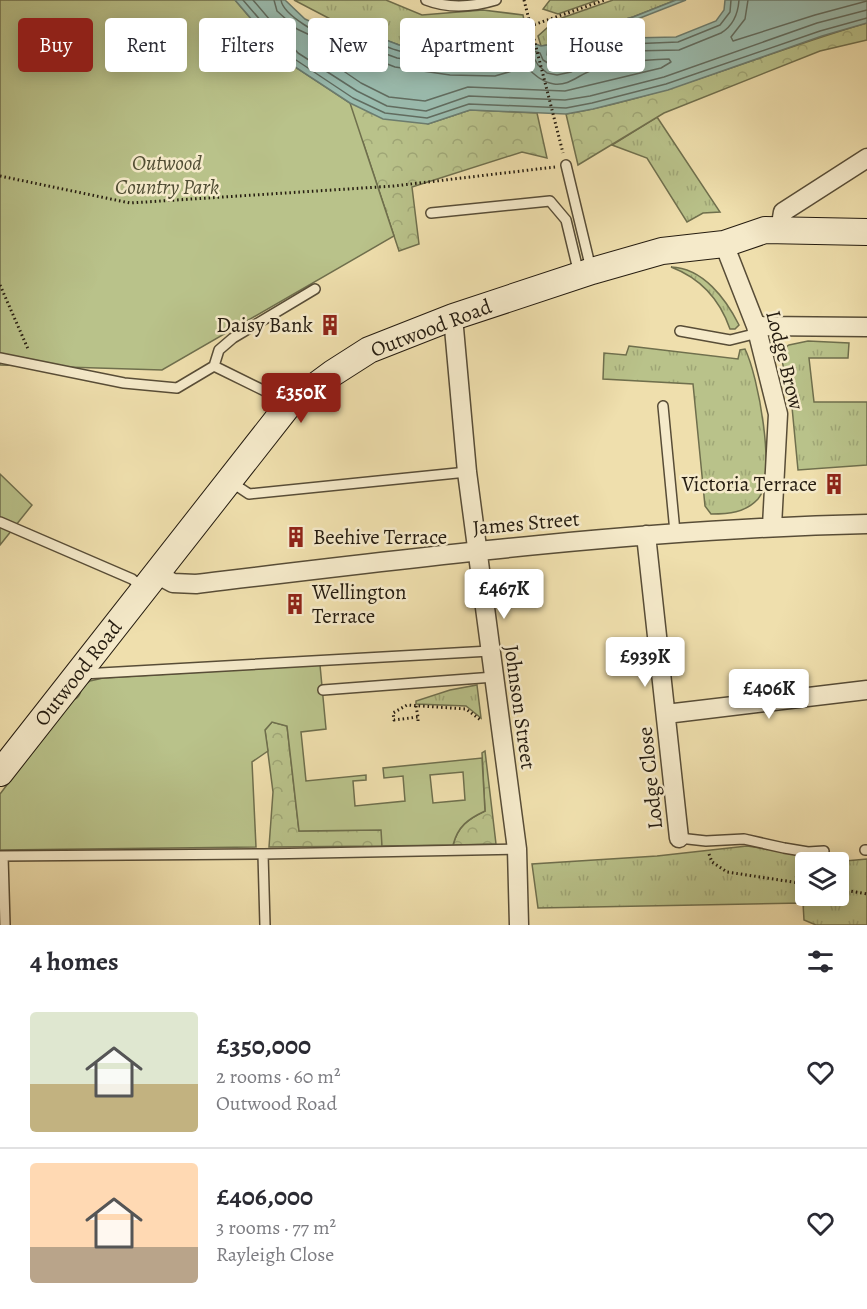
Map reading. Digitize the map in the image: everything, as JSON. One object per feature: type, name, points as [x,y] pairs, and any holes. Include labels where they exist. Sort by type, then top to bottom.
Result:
[{"type":"street","points":[[780,230],[783,212],[867,158]]},
{"type":"street","name":"Outwood Road","points":[[0,773],[287,407],[369,350],[453,317],[662,251],[724,244],[765,230],[867,232]]},
{"type":"street","name":"Lodge Brow","points":[[724,244],[757,329],[777,414],[772,526]]},
{"type":"street","name":"Johnson Street","points":[[453,317],[467,472],[517,849],[519,925]]},
{"type":"street","points":[[757,329],[867,327]]},
{"type":"street","name":"James Street","points":[[150,581],[196,584],[478,550],[675,532],[772,526],[867,524]]},
{"type":"street","name":"Lodge Close","points":[[646,535],[679,838]]},
{"type":"street","points":[[666,714],[867,690]]},
{"type":"lane","points":[[426,0],[438,4],[474,6],[496,0]]},
{"type":"lane","points":[[566,165],[586,274]]},
{"type":"lane","points":[[431,213],[550,201],[566,220],[586,274]]},
{"type":"lane","points":[[0,358],[124,383],[177,388],[214,366],[219,350],[233,339],[315,289]]},
{"type":"lane","points":[[680,332],[730,340],[757,329]]},
{"type":"lane","points":[[214,366],[273,396],[287,407]]},
{"type":"lane","points":[[663,406],[675,532]]},
{"type":"lane","points":[[229,481],[249,494],[467,472]]},
{"type":"lane","name":"James Street","points":[[0,522],[132,579],[150,581]]},
{"type":"lane","points":[[78,674],[490,651]]},
{"type":"lane","points":[[323,690],[494,677]]},
{"type":"lane","points":[[679,838],[706,841],[744,839],[808,852],[824,851]]},
{"type":"lane","points":[[5,925],[2,856],[517,849]]},
{"type":"lane","points":[[263,854],[265,925]]},
{"type":"path","points":[[524,0],[528,18]]},
{"type":"path","points":[[535,24],[605,0]]},
{"type":"path","points":[[535,46],[562,148]]},
{"type":"path","points":[[0,176],[130,203],[394,186],[566,165]]},
{"type":"path","points":[[0,285],[34,364]]},
{"type":"path","points":[[416,706],[418,719],[394,720],[393,712],[407,705],[466,709],[482,721]]},
{"type":"path","points":[[679,838],[708,852],[712,862],[728,872],[795,882]]},
{"type":"path","points":[[849,891],[867,894]]},
{"type":"green space","name":"Outwood Country Park","points":[[0,0],[235,0],[250,18],[199,18],[199,72],[296,72],[296,68],[350,103],[394,236],[162,370],[0,365]]},
{"type":"green space","points":[[235,0],[250,18],[235,18]]},
{"type":"green space","points":[[294,0],[386,0],[422,15],[483,10],[523,15],[524,18],[400,18],[400,45],[388,41],[388,18],[328,18]]},
{"type":"green space","points":[[550,0],[598,0],[558,14],[543,9]]},
{"type":"green space","points":[[613,0],[676,0],[630,18],[562,18]]},
{"type":"green space","points":[[867,23],[867,40],[820,51],[664,113],[578,165],[566,114],[605,106],[680,85]]},
{"type":"green space","points":[[547,28],[547,45],[541,46],[538,36]]},
{"type":"green space","points":[[296,66],[428,124],[470,110],[537,113],[547,158],[522,152],[412,187],[419,244],[399,251],[363,142],[233,75],[233,72],[296,72]]},
{"type":"green space","points":[[657,117],[720,212],[703,213],[687,222],[647,158],[612,145]]},
{"type":"green space","points":[[671,267],[683,269],[703,279],[720,295],[739,325],[735,329],[730,329],[721,309],[708,291],[691,277]]},
{"type":"green space","points":[[808,341],[849,343],[848,358],[809,358],[814,402],[867,402],[867,465],[798,470],[792,407],[780,351],[789,345]]},
{"type":"green space","points":[[629,346],[738,359],[740,350],[745,349],[760,402],[766,448],[763,487],[753,504],[742,510],[724,514],[711,514],[705,506],[693,384],[603,379],[604,353],[626,355]]},
{"type":"green space","points":[[0,474],[32,505],[0,545]]},
{"type":"green space","points":[[320,665],[326,729],[301,732],[306,781],[366,775],[366,780],[353,781],[355,806],[405,801],[403,776],[384,778],[383,768],[482,758],[485,811],[464,824],[453,845],[382,846],[381,830],[299,831],[287,726],[272,722],[265,730],[268,751],[252,762],[256,847],[0,850],[0,794],[72,700],[79,696],[81,688],[90,681],[103,678]],"holes":[[[463,772],[465,800],[433,803],[430,775]]]},
{"type":"green space","points":[[477,685],[481,718],[466,706],[416,704],[416,701],[450,690]]},
{"type":"green space","points":[[272,722],[287,726],[299,831],[382,830],[382,846],[269,847],[273,792],[265,730]]},
{"type":"green space","points":[[485,751],[496,844],[453,845],[464,824],[485,811],[482,753]]},
{"type":"green space","points":[[747,846],[795,853],[795,903],[538,908],[532,864],[657,856]]},
{"type":"green space","points":[[867,859],[867,925],[816,925],[804,920],[803,906],[849,906],[849,861]]},
{"type":"water","points":[[235,0],[285,0],[308,20],[308,72],[388,72],[388,41],[400,45],[400,72],[535,72],[535,44],[547,45],[547,72],[645,72],[645,38],[676,37],[716,21],[724,10],[725,0],[867,0],[867,23],[822,36],[668,90],[566,114],[470,110],[428,124],[383,119],[350,103],[296,68],[296,18],[250,18]]},
{"type":"water","points":[[676,0],[686,0],[640,18],[630,18]]},
{"type":"place","name":"Daisy Bank","points":[[330,325]]},
{"type":"place","name":"Victoria Terrace","points":[[834,484]]},
{"type":"place","name":"Beehive Terrace","points":[[296,537]]},
{"type":"place","name":"Wellington Terrace","points":[[295,604]]}]
